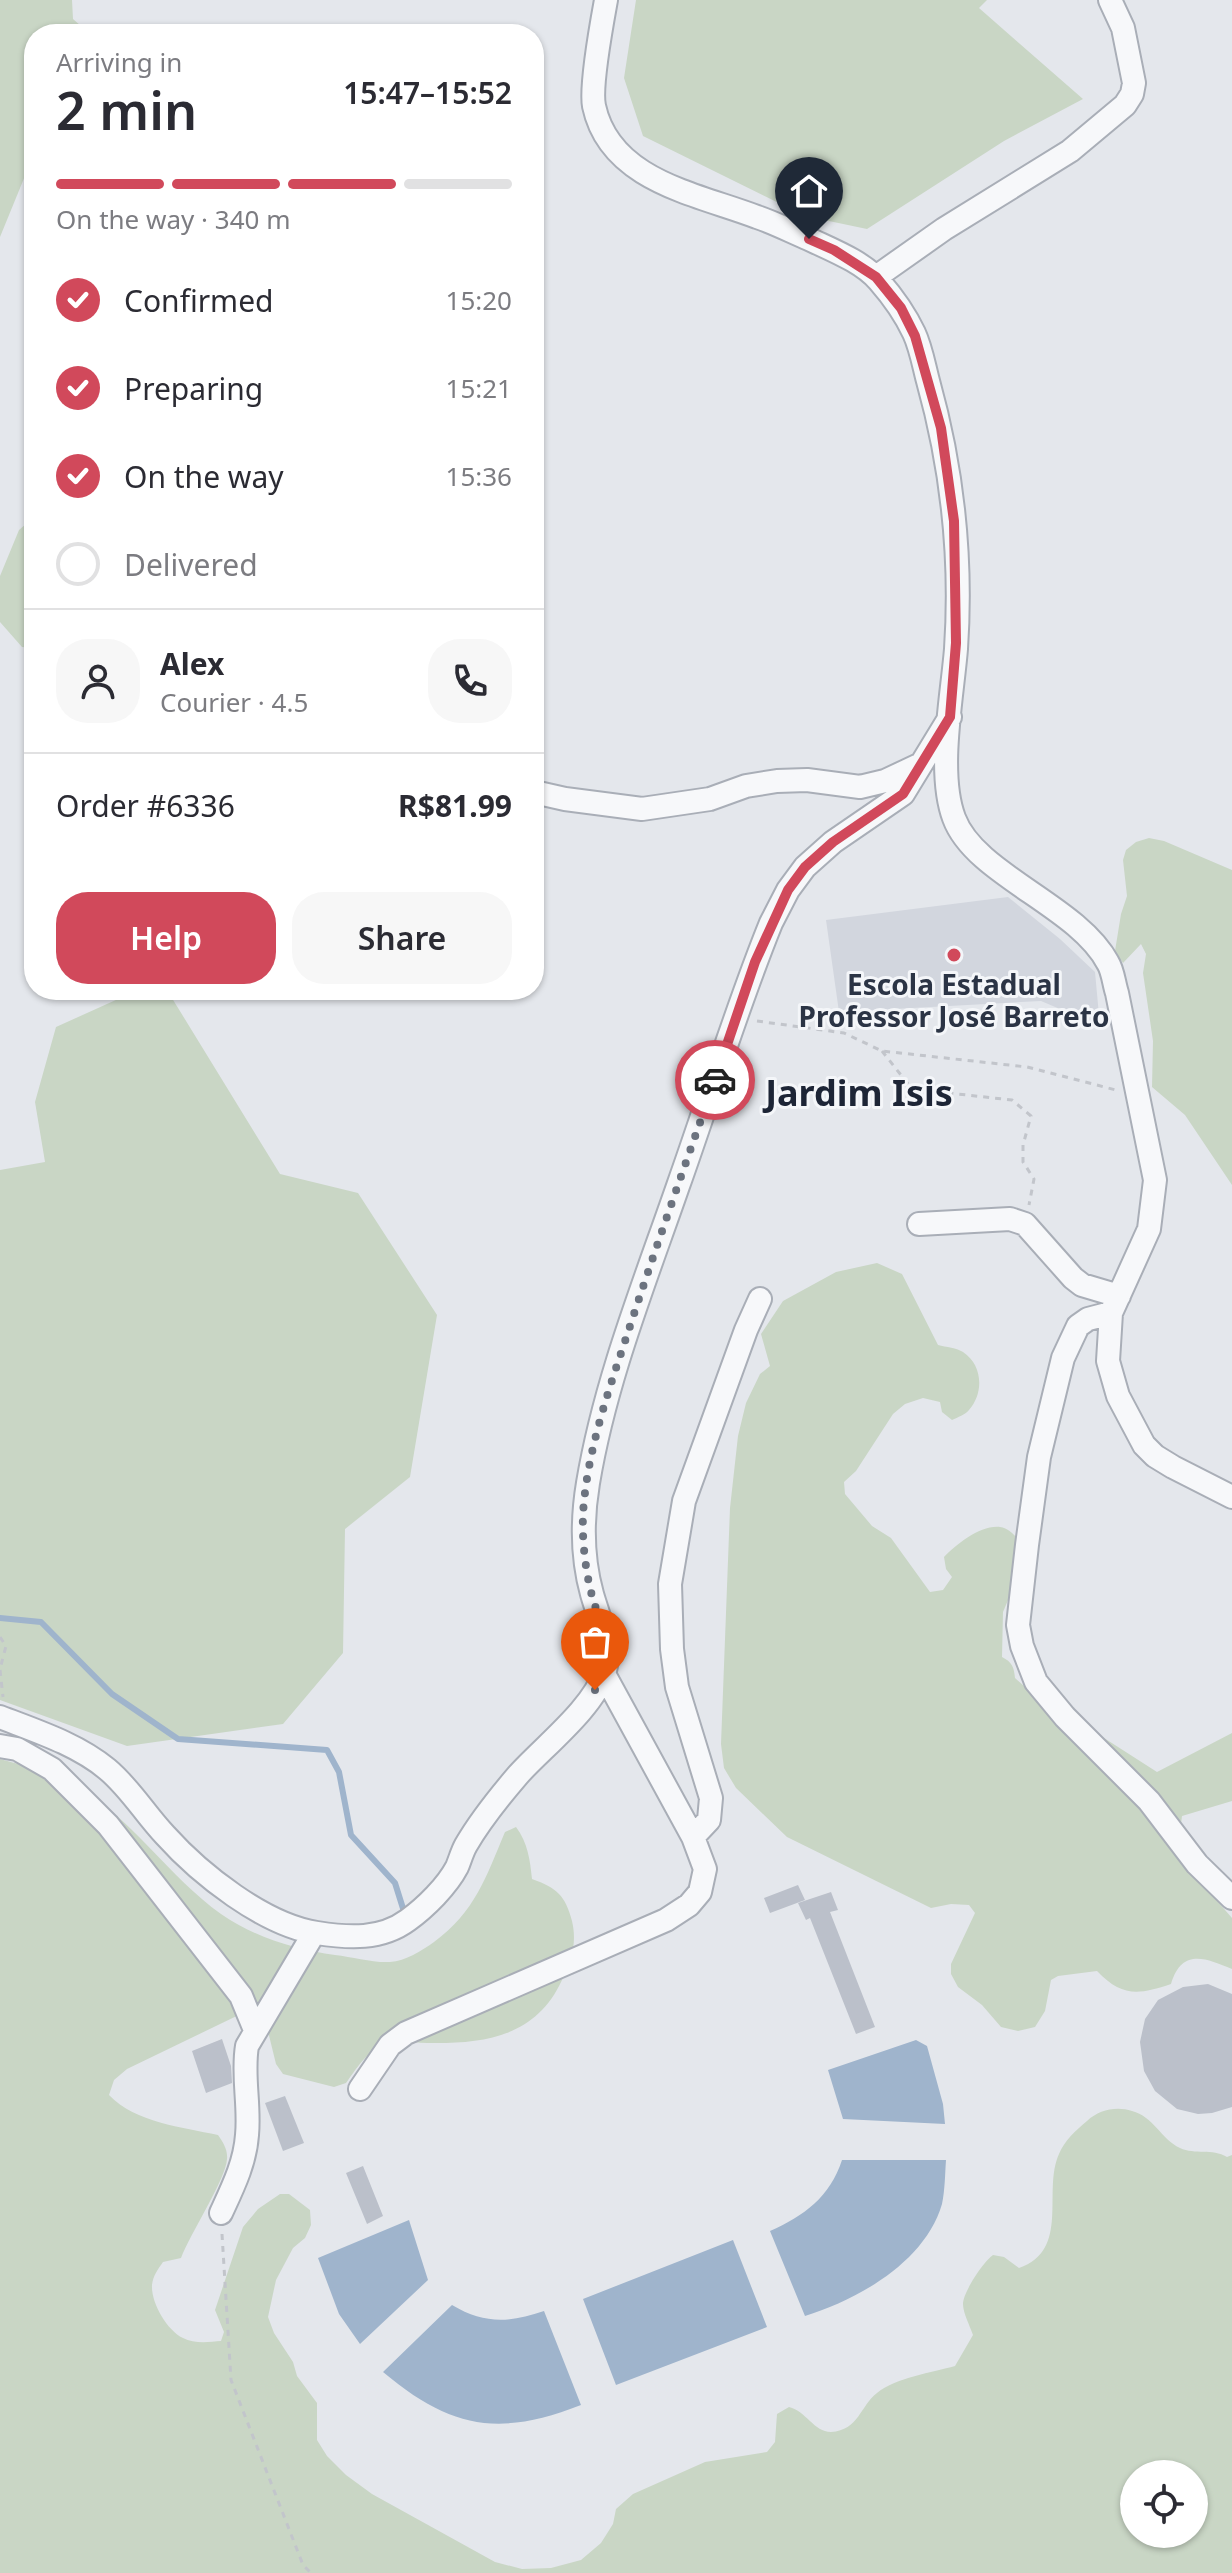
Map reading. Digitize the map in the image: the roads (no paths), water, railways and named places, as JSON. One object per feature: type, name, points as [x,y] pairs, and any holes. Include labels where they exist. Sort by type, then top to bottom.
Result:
[{"type":"street","points":[[606,0],[593,103],[611,145],[638,170],[675,188],[760,218],[834,250],[876,277],[901,308],[915,336],[941,428],[954,521],[956,643],[947,799],[955,822],[969,843],[1076,925],[1108,963],[1120,1007],[1155,1180],[1149,1229],[1115,1305],[1108,1361],[1118,1396],[1144,1445],[1173,1467],[1232,1497]]},
{"type":"street","points":[[876,277],[944,229],[1070,151],[1125,105],[1134,83],[1123,28],[1110,0]]},
{"type":"street","points":[[1,1717],[87,1754],[110,1771],[165,1836],[204,1871],[252,1905],[286,1924],[314,1933],[366,1937],[389,1932],[431,1900],[456,1870],[464,1848],[495,1805],[520,1773],[546,1749],[580,1709],[604,1674],[607,1656],[604,1629],[591,1592],[583,1515],[597,1429],[648,1270],[760,949],[788,890],[805,867],[833,842],[903,794],[950,717]]},
{"type":"street","points":[[544,794],[642,809],[710,799],[746,786],[777,781],[807,780],[860,787],[885,781],[919,765]]},
{"type":"street","points":[[919,1224],[1010,1219],[1025,1224],[1073,1278],[1115,1305]]},
{"type":"street","points":[[693,1837],[709,1820],[711,1798],[677,1687],[672,1649],[670,1584],[684,1501],[760,1299]]},
{"type":"street","points":[[1115,1305],[1078,1326],[1071,1336],[1060,1370],[1039,1457],[1019,1599],[1018,1625],[1022,1646],[1036,1682],[1065,1717],[1149,1801],[1197,1864],[1232,1898]]},
{"type":"street","points":[[360,2089],[390,2045],[406,2033],[666,1920],[689,1905],[700,1892],[705,1869],[693,1837],[604,1674]]},
{"type":"street","points":[[0,1746],[17,1749],[52,1769],[108,1825],[241,1996],[255,2030]]},
{"type":"street","points":[[221,2213],[244,2158],[248,2132],[244,2063],[247,2046],[314,1933]]},
{"type":"water","points":[[916,2040],[927,2046],[943,2104],[945,2124],[843,2119],[828,2070]]},
{"type":"water","points":[[842,2160],[946,2160],[942,2204],[921,2244],[887,2275],[847,2299],[805,2316],[770,2231],[814,2204],[830,2185]]},
{"type":"water","points":[[409,2220],[428,2280],[360,2344],[339,2314],[318,2258]]},
{"type":"water","points":[[733,2240],[767,2327],[616,2385],[583,2299]]},
{"type":"water","points":[[452,2305],[475,2316],[497,2320],[544,2311],[581,2405],[525,2421],[500,2424],[477,2422],[431,2406],[383,2372]]},
{"type":"waterway","points":[[0,1618],[41,1622],[112,1694],[178,1739],[327,1750],[339,1772],[351,1835],[395,1883],[406,1918]]},
{"type":"place","name":"Escola Estadual Professor José Barreto","points":[[954,955]]},
{"type":"district","name":"Jardim Isis","points":[[859,1092]]}]
